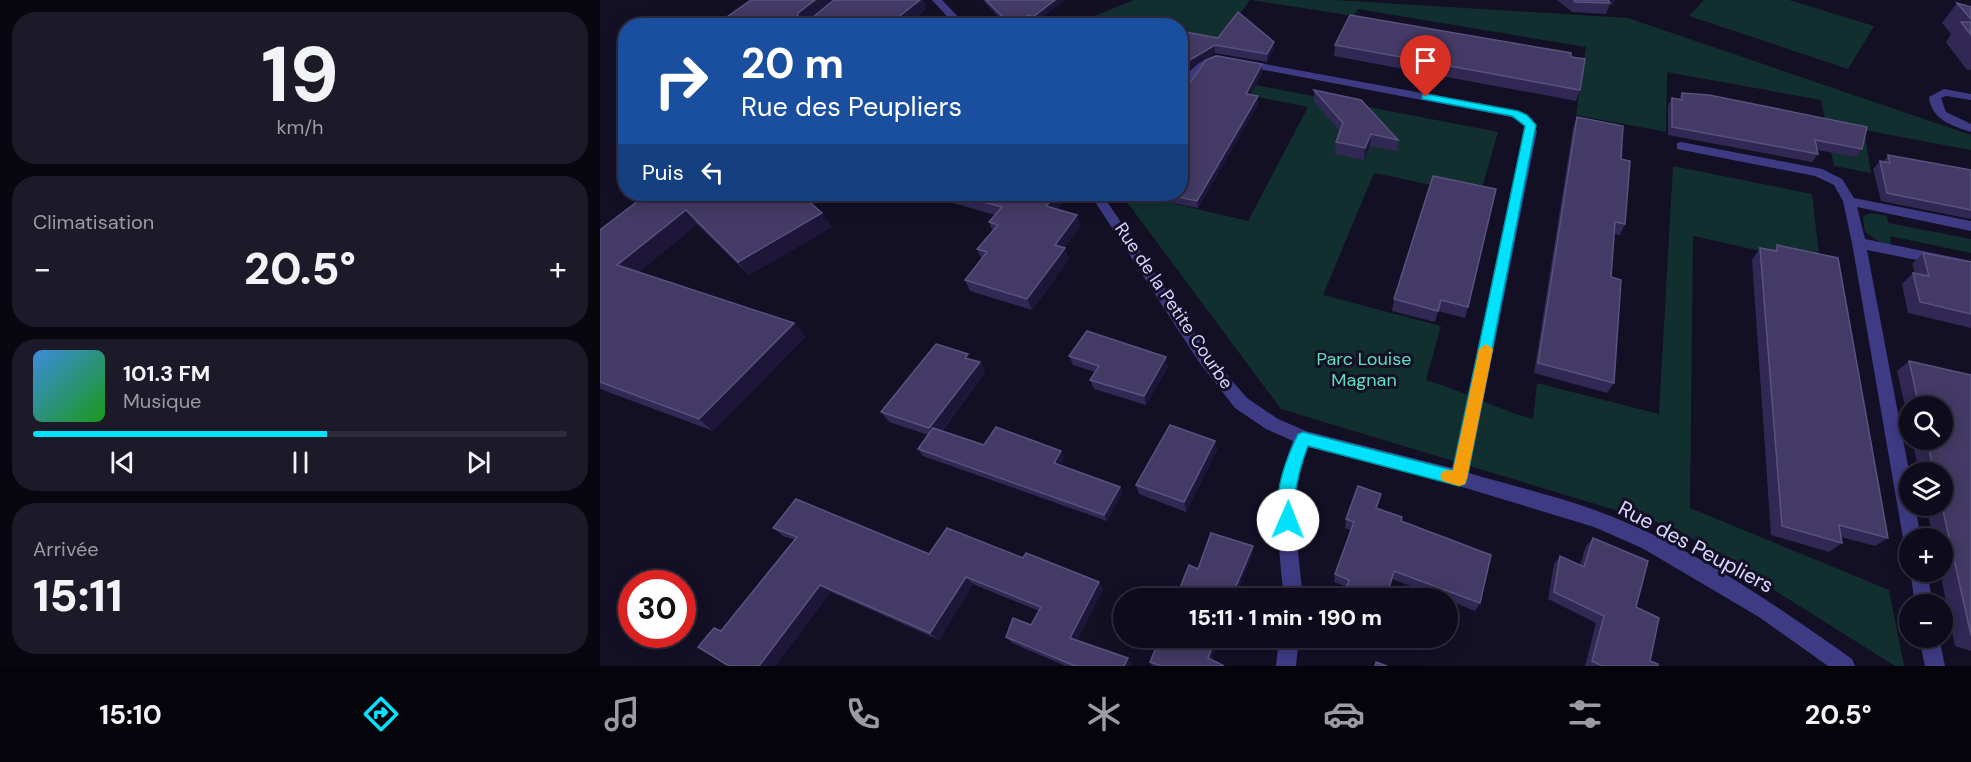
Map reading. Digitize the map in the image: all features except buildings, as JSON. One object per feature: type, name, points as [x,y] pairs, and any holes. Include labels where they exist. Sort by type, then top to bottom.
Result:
[{"type":"street","points":[[937,0],[954,18]]},
{"type":"street","points":[[1188,83],[1201,64],[1216,58],[1514,114],[1528,121],[1531,131],[1459,478]]},
{"type":"street","points":[[1971,98],[1944,92],[1935,98],[1935,104],[1938,113],[1951,121],[1971,128]]},
{"type":"street","points":[[1681,146],[1834,177],[1845,188],[1859,243],[1910,528]]},
{"type":"street","name":"Rue de la Petite Courbe","points":[[1101,201],[1204,358],[1240,403],[1272,424],[1303,438]]},
{"type":"street","points":[[1106,207],[1110,201]]},
{"type":"street","points":[[1849,201],[1971,226]]},
{"type":"street","points":[[1859,243],[1971,266]]},
{"type":"street","points":[[1292,588],[1286,504],[1293,465],[1303,438]]},
{"type":"street","name":"Rue des Peupliers","points":[[1303,438],[1459,478],[1597,519],[1648,542],[1766,610],[1845,666]]},
{"type":"street","points":[[1286,666],[1288,648]]},
{"type":"street","points":[[1931,648],[1935,666]]},
{"type":"green space","points":[[1134,0],[1250,0],[1218,44],[1188,39],[1188,18],[1089,18]]},
{"type":"green space","points":[[1250,0],[1335,0],[1628,18],[1971,135],[1971,150],[1864,130],[1871,173],[1834,166],[1821,100],[1667,72],[1666,132],[1576,115],[1586,47],[1358,9],[1354,16]]},
{"type":"green space","points":[[1704,0],[1789,0],[1874,26],[1848,69],[1689,16]]},
{"type":"green space","name":"Parc Louise Magnan","points":[[1214,77],[1498,132],[1480,195],[1374,173],[1323,295],[1441,326],[1426,380],[1533,419],[1537,383],[1659,414],[1673,166],[1812,194],[1820,264],[1693,236],[1690,508],[1889,590],[1904,666],[1895,666],[1675,528],[1281,409],[1126,201],[1163,201],[1248,221],[1308,107],[1207,87]]},
{"type":"green space","points":[[1870,213],[1887,216],[1888,223],[1971,239],[1971,253],[1890,236],[1891,245],[1880,242],[1865,232],[1863,217]]},
{"type":"slow traffic","points":[[1448,476],[1459,478],[1486,349]]},
{"type":"route","points":[[1288,520],[1286,504],[1293,465],[1303,438],[1459,478],[1531,125],[1523,117],[1514,114],[1426,97]]}]
